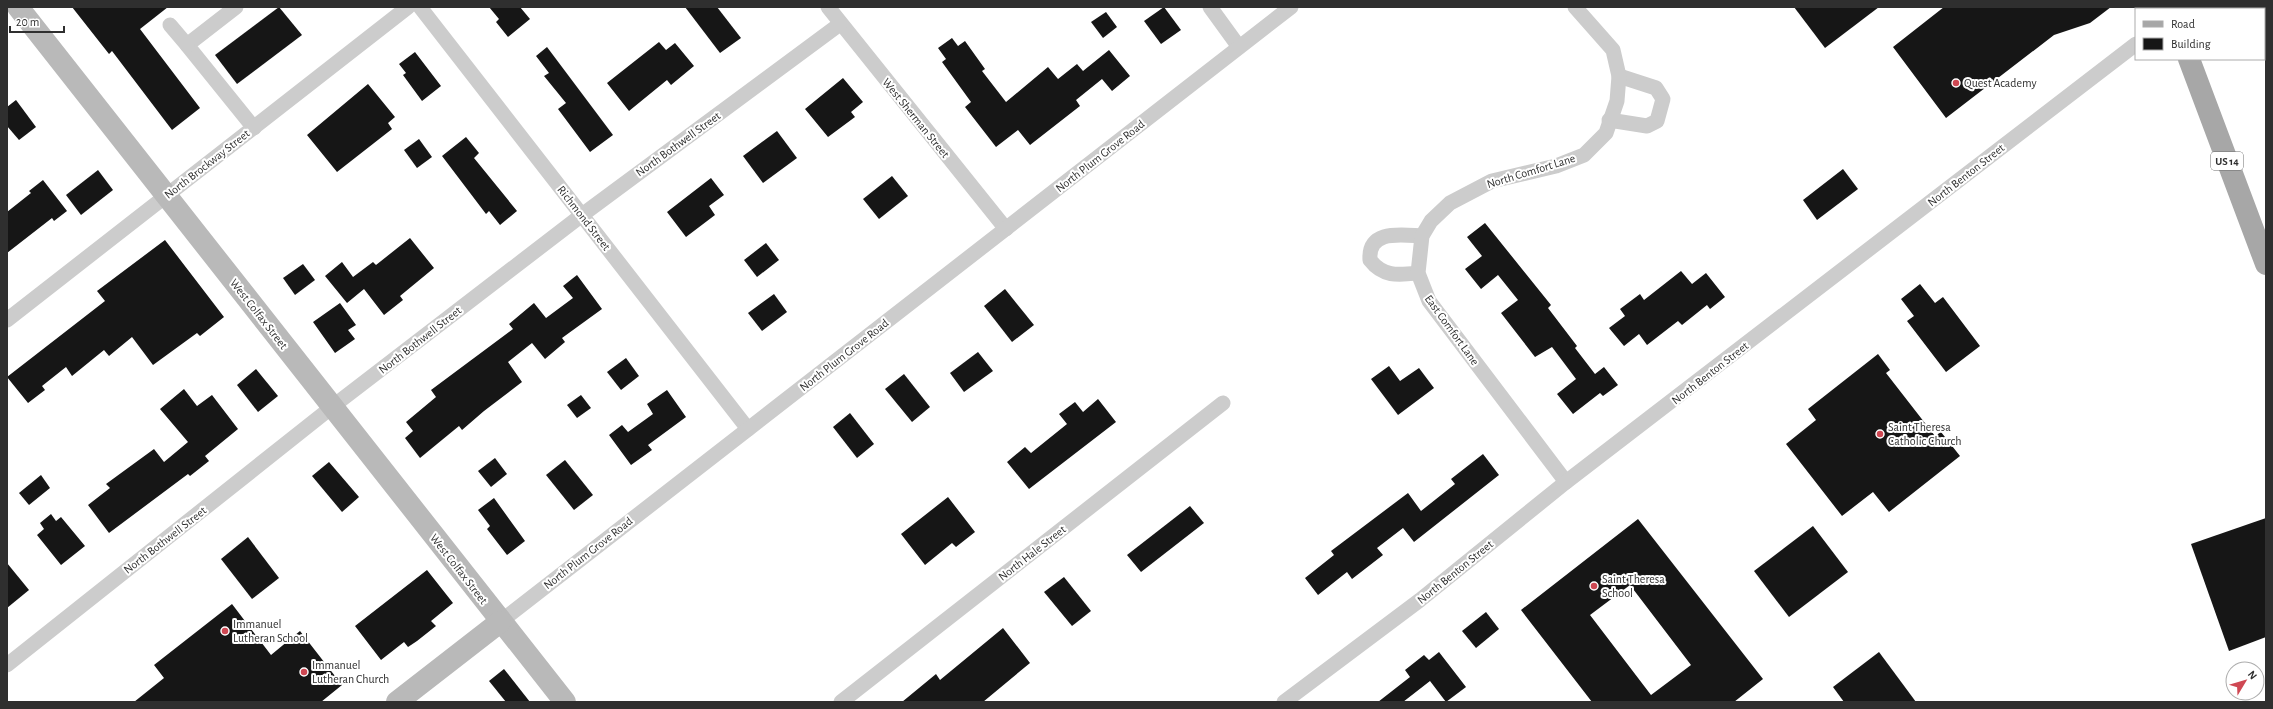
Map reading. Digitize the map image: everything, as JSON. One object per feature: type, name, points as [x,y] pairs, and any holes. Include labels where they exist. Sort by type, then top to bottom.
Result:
[{"type":"main road","name":"US 14","points":[[2189,60],[2266,264]]},
{"type":"street","name":"West Colfax Street","points":[[18,7],[500,622],[565,702]]},
{"type":"street","points":[[187,45],[236,7]]},
{"type":"street","name":"North Brockway Street","points":[[7,320],[408,7]]},
{"type":"street","name":"Richmond Street","points":[[420,7],[748,429]]},
{"type":"street","name":"West Sherman Street","points":[[828,7],[840,24],[1006,229]]},
{"type":"street","points":[[1210,7],[1239,47]]},
{"type":"street","name":"North Plum Grove Road","points":[[397,702],[1291,7]]},
{"type":"street","points":[[1574,7],[1613,50],[1619,76],[1656,88],[1663,100],[1657,121],[1647,126],[1609,120]]},
{"type":"street","name":"North Bothwell Street","points":[[7,666],[332,407],[582,215],[840,24]]},
{"type":"street","points":[[170,26],[254,128]]},
{"type":"street","name":"North Benton Street","points":[[1284,702],[1420,600],[1566,482],[2135,45]]},
{"type":"street","name":"North Comfort Lane","points":[[1418,273],[1422,236],[1431,221],[1450,203],[1492,181],[1556,166],[1584,155],[1606,133],[1609,120],[1617,101],[1619,76]]},
{"type":"street","points":[[1418,273],[1397,275],[1383,273],[1370,260],[1369,251],[1374,242],[1383,236],[1422,236]]},
{"type":"street","name":"East Comfort Lane","points":[[1418,273],[1429,301],[1566,482]]},
{"type":"street","name":"North Hale Street","points":[[841,702],[1222,403]]},
{"type":"building","points":[[72,7],[168,7],[140,29],[200,108],[172,130],[112,51],[109,54]]},
{"type":"building","points":[[279,7],[302,35],[237,84],[215,55]]},
{"type":"building","points":[[489,7],[520,7],[530,19],[508,37],[496,22],[499,19]]},
{"type":"building","points":[[685,7],[717,7],[741,38],[720,53]]},
{"type":"building","points":[[1164,7],[1181,30],[1161,44],[1144,21]]},
{"type":"building","points":[[1794,7],[1879,7],[1825,48]]},
{"type":"building","name":"Quest Academy","points":[[1944,7],[2111,7],[2090,23],[2054,35],[1946,118],[1893,47]]},
{"type":"building","points":[[1106,12],[1117,27],[1103,38],[1091,22]]},
{"type":"building","points":[[952,38],[958,46],[965,41],[985,69],[982,71],[1006,102],[1048,67],[1058,79],[1077,64],[1083,71],[1109,50],[1130,76],[1112,91],[1102,79],[1076,100],[1080,106],[1030,145],[1018,130],[996,147],[965,107],[971,102],[942,62],[946,59],[938,48]]},
{"type":"building","points":[[659,42],[666,50],[675,43],[694,66],[671,85],[667,80],[629,111],[607,83]]},
{"type":"building","points":[[547,47],[613,135],[590,152],[558,109],[566,103],[544,76],[549,73],[536,56]]},
{"type":"building","points":[[415,52],[441,86],[422,101],[403,75],[406,73],[399,64]]},
{"type":"building","points":[[843,78],[863,102],[851,112],[855,117],[828,137],[805,109]]},
{"type":"building","points":[[368,84],[395,117],[388,123],[392,129],[337,172],[307,135]]},
{"type":"building","points":[[16,100],[36,127],[19,140],[7,126],[7,107]]},
{"type":"building","points":[[777,131],[797,158],[763,183],[743,156]]},
{"type":"building","points":[[466,137],[479,153],[474,158],[517,211],[500,225],[489,211],[486,214],[442,156]]},
{"type":"building","points":[[419,139],[432,157],[417,168],[404,150]]},
{"type":"building","points":[[1843,169],[1858,189],[1817,220],[1803,200]]},
{"type":"building","points":[[98,170],[113,190],[81,215],[66,195]]},
{"type":"building","points":[[892,176],[908,196],[879,219],[863,199]]},
{"type":"building","points":[[711,178],[724,195],[709,206],[715,215],[686,237],[667,212]]},
{"type":"building","points":[[43,180],[67,211],[54,221],[52,218],[7,253],[7,212],[31,193],[29,191]]},
{"type":"building","points":[[1485,223],[1551,305],[1548,308],[1577,346],[1575,348],[1595,374],[1604,367],[1618,385],[1603,396],[1600,393],[1573,414],[1557,394],[1576,379],[1552,347],[1535,357],[1501,313],[1518,300],[1498,275],[1481,289],[1465,269],[1482,256],[1467,237]]},
{"type":"building","points":[[410,238],[434,268],[400,296],[403,300],[384,315],[364,289],[347,303],[325,276],[342,262],[353,277],[373,262],[376,265]]},
{"type":"building","points":[[165,240],[224,317],[200,336],[197,333],[153,365],[132,337],[109,356],[104,350],[72,376],[66,367],[42,386],[45,390],[28,403],[7,377],[105,301],[97,291]]},
{"type":"building","points":[[766,243],[779,260],[757,277],[744,260]]},
{"type":"building","points":[[303,264],[315,280],[295,295],[283,278]]},
{"type":"building","points":[[1681,271],[1692,284],[1706,273],[1725,297],[1710,309],[1707,305],[1682,325],[1678,321],[1647,345],[1639,334],[1624,346],[1609,328],[1625,316],[1620,309],[1640,294],[1644,300]]},
{"type":"building","points":[[577,275],[602,309],[562,338],[565,342],[545,359],[532,343],[508,362],[522,382],[462,430],[459,426],[420,458],[405,438],[413,431],[406,422],[436,397],[431,390],[513,329],[509,324],[534,303],[546,318],[573,298],[563,286]]},
{"type":"building","points":[[1920,284],[1935,303],[1943,297],[1980,346],[1946,372],[1907,321],[1914,316],[1901,299]]},
{"type":"building","points":[[1005,289],[1034,325],[1012,342],[984,306]]},
{"type":"building","points":[[774,294],[787,312],[762,331],[748,313]]},
{"type":"building","points":[[340,303],[356,325],[348,330],[355,339],[335,353],[313,322]]},
{"type":"building","points":[[978,352],[993,371],[964,392],[950,373]]},
{"type":"building","name":"Saint Theresa Catholic Church","points":[[1878,354],[1890,370],[1886,373],[1935,436],[1941,432],[1960,456],[1889,512],[1873,492],[1842,516],[1786,444],[1816,420],[1808,409]]},
{"type":"building","points":[[626,358],[639,376],[621,390],[607,372]]},
{"type":"building","points":[[1389,366],[1400,381],[1419,368],[1434,388],[1398,415],[1371,379]]},
{"type":"building","points":[[256,369],[278,396],[258,412],[237,385]]},
{"type":"building","points":[[904,374],[930,407],[912,422],[885,389]]},
{"type":"building","points":[[184,389],[197,406],[212,395],[238,429],[205,456],[209,461],[190,476],[188,474],[109,533],[88,505],[110,488],[106,484],[154,449],[164,462],[188,442],[160,409]]},
{"type":"building","points":[[667,390],[686,417],[648,445],[652,450],[631,465],[609,435],[622,425],[628,432],[653,414],[647,404]]},
{"type":"building","points":[[581,395],[591,408],[577,418],[567,405]]},
{"type":"building","points":[[1098,399],[1116,422],[1029,489],[1007,462],[1025,447],[1031,453],[1067,424],[1059,414],[1075,402],[1083,412]]},
{"type":"building","points":[[850,413],[874,444],[857,458],[833,427]]},
{"type":"building","points":[[1483,454],[1499,475],[1414,542],[1403,528],[1377,548],[1383,555],[1352,579],[1347,572],[1318,595],[1305,578],[1334,555],[1331,551],[1408,493],[1421,511],[1455,484],[1451,479]]},
{"type":"building","points":[[495,458],[507,474],[491,487],[478,471]]},
{"type":"building","points":[[565,460],[593,495],[574,510],[546,475]]},
{"type":"building","points":[[329,462],[359,497],[342,512],[312,476]]},
{"type":"building","points":[[41,475],[50,488],[29,505],[19,493]]},
{"type":"building","points":[[948,497],[975,532],[956,547],[952,543],[925,565],[901,534]]},
{"type":"building","points":[[494,498],[525,541],[507,555],[487,529],[490,526],[478,510]]},
{"type":"building","points":[[1190,506],[1204,523],[1141,572],[1127,555]]},
{"type":"building","points":[[51,514],[56,521],[61,517],[85,546],[61,565],[37,535],[44,529],[40,523]]},
{"type":"building","points":[[2266,518],[2266,637],[2229,651],[2191,544]]},
{"type":"building","points":[[1638,519],[1763,679],[1734,702],[1592,702],[1521,610]],"holes":[[[1630,585],[1691,665],[1651,695],[1590,615]]]},
{"type":"building","points":[[1813,526],[1848,572],[1789,617],[1754,571]]},
{"type":"building","points":[[248,537],[279,578],[252,599],[221,559]]},
{"type":"building","points":[[7,563],[29,590],[7,608]]},
{"type":"building","points":[[427,570],[453,603],[431,621],[436,626],[408,647],[404,642],[381,660],[355,626]]},
{"type":"building","points":[[1064,577],[1091,611],[1072,626],[1044,592]]},
{"type":"building","points":[[232,604],[271,655],[300,631],[342,685],[321,702],[134,702],[164,678],[154,665]]},
{"type":"building","points":[[1486,612],[1499,629],[1476,648],[1462,631]]},
{"type":"building","points":[[1003,628],[1030,663],[983,702],[902,702],[936,674],[940,680]]},
{"type":"building","points":[[1439,652],[1466,687],[1446,702],[1430,681],[1403,702],[1378,702],[1410,677],[1405,670],[1424,655],[1429,660]]},
{"type":"building","points":[[1879,652],[1916,702],[1844,702],[1833,687]]},
{"type":"building","points":[[504,669],[530,702],[506,702],[489,681]]},
{"type":"place","name":"Quest Academy","points":[[1956,83]]},
{"type":"place","name":"Saint Theresa Catholic Church","points":[[1880,434]]},
{"type":"place","name":"Saint Theresa School","points":[[1594,586]]},
{"type":"place","name":"Immanuel Lutheran School","points":[[225,631]]},
{"type":"place","name":"Immanuel Lutheran Church","points":[[304,672]]}]
